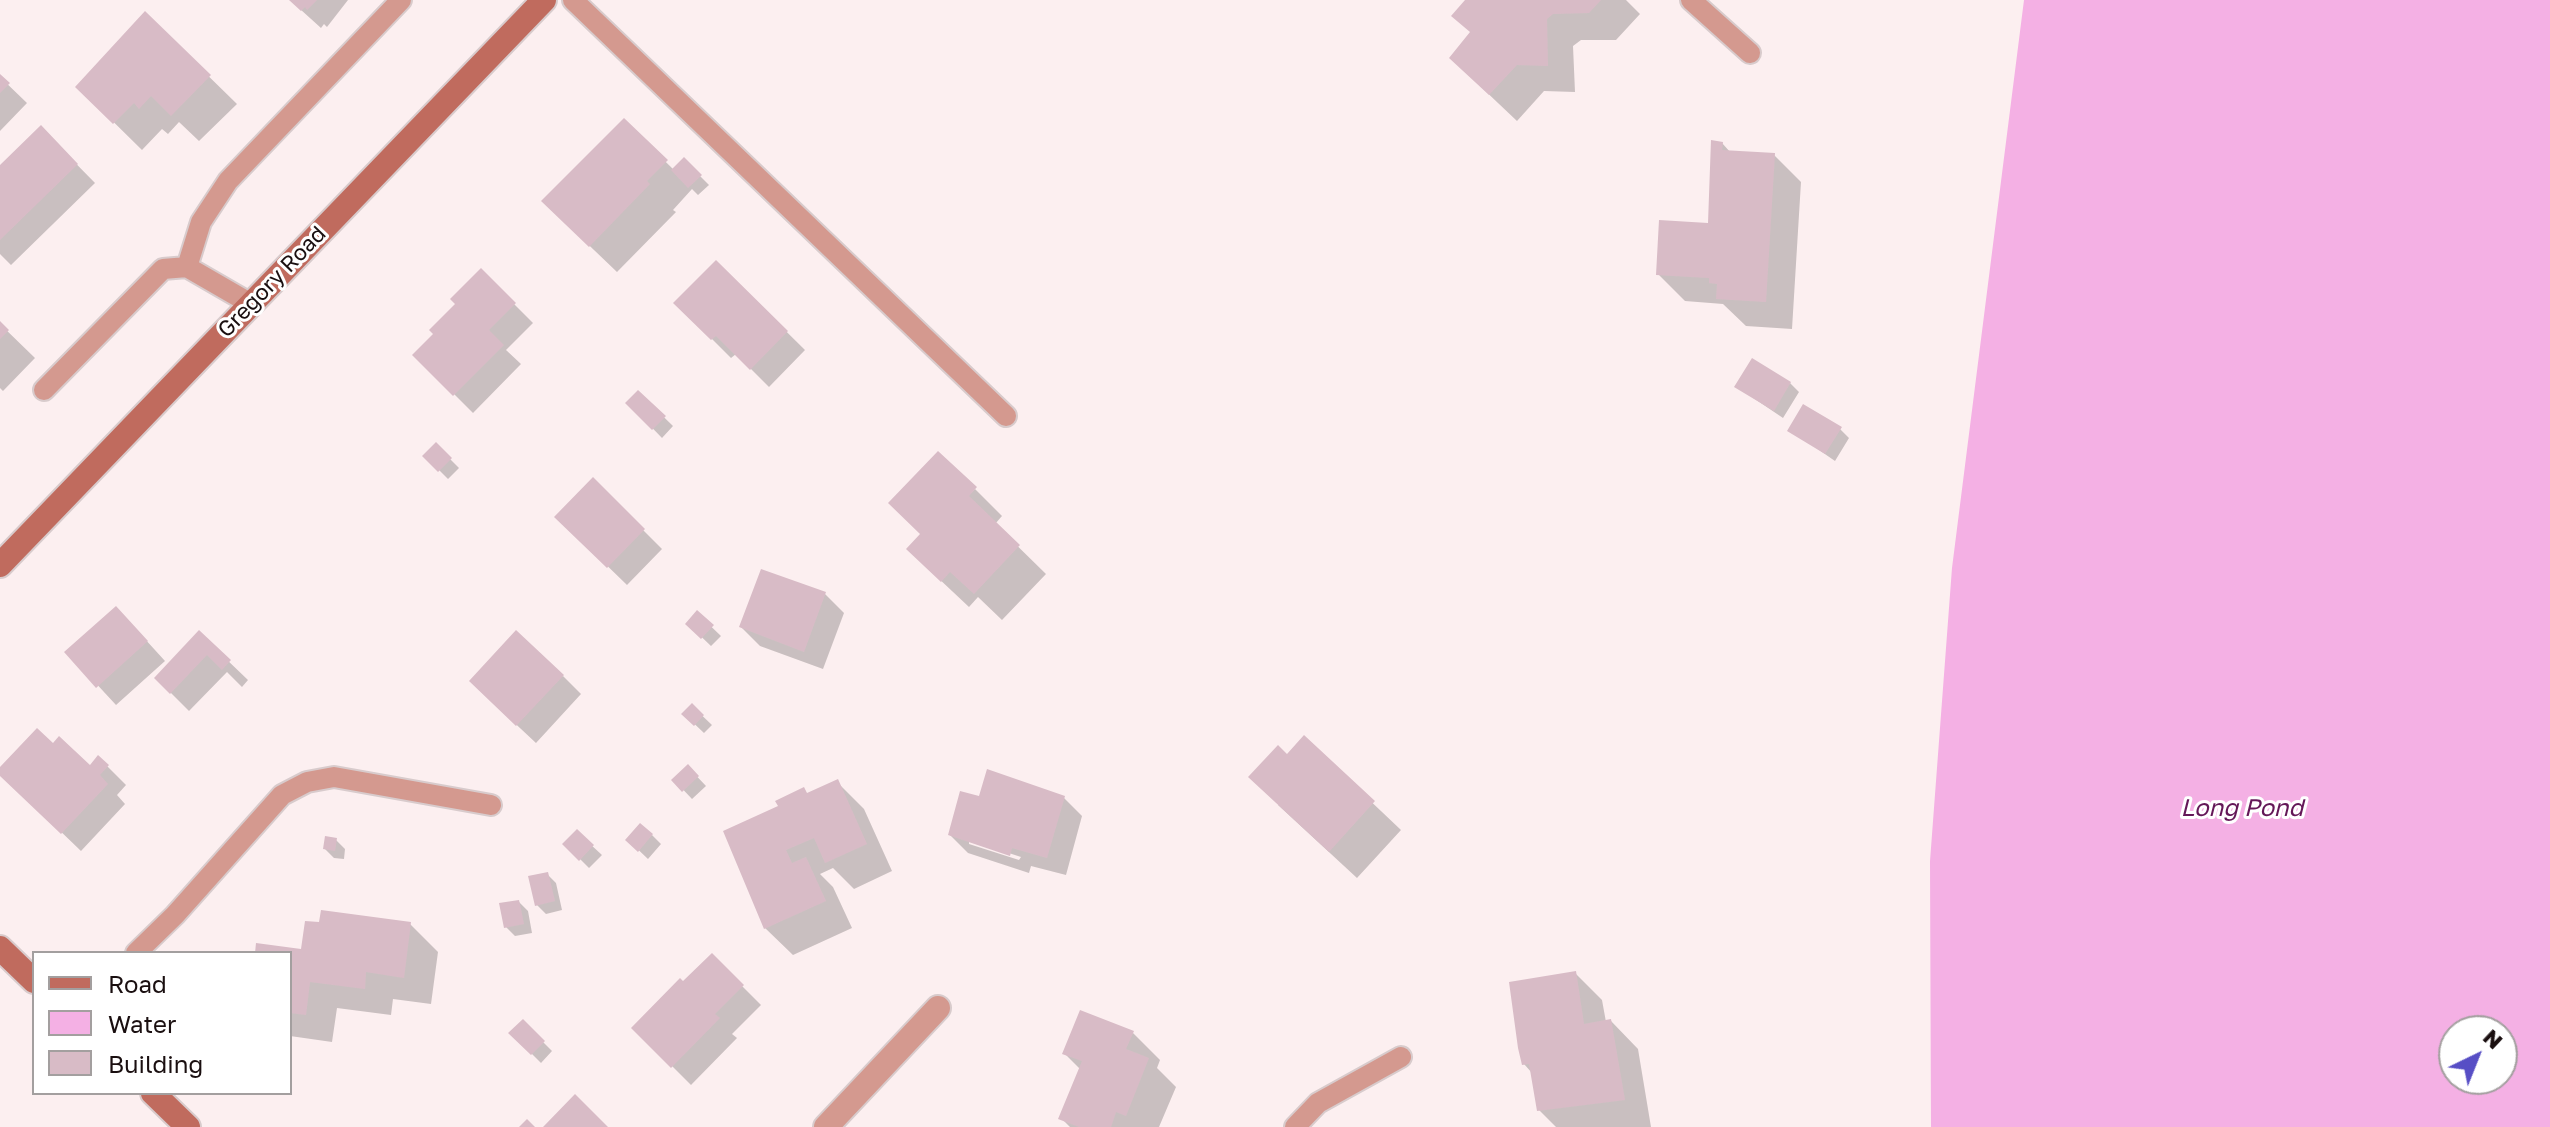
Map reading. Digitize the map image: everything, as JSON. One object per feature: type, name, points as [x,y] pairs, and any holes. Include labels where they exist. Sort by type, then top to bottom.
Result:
[{"type":"street","name":"Gregory Road","points":[[0,565],[544,0]]},
{"type":"street","points":[[0,948],[32,979]]},
{"type":"street","points":[[826,1127],[938,1008]]},
{"type":"street","points":[[155,1095],[188,1127]]},
{"type":"lane","points":[[187,267],[201,222],[228,181],[401,0]]},
{"type":"lane","points":[[573,0],[1006,416]]},
{"type":"lane","points":[[1691,0],[1750,53]]},
{"type":"lane","points":[[44,390],[163,269],[187,267],[251,304]]},
{"type":"lane","points":[[138,951],[175,915],[282,795],[307,782],[334,777],[491,805]]},
{"type":"lane","points":[[1295,1127],[1318,1103],[1401,1057]]},
{"type":"water","name":"Long Pond","points":[[2024,0],[2550,0],[2550,1127],[1931,1127],[1930,861],[1952,568]]},
{"type":"building","points":[[289,0],[317,0],[307,10],[305,7],[301,11]]},
{"type":"building","points":[[1465,0],[1601,0],[1589,13],[1553,14],[1547,19],[1548,66],[1517,65],[1489,95],[1449,58],[1470,32],[1451,16]]},
{"type":"building","points":[[145,11],[211,75],[171,116],[151,96],[139,109],[134,103],[113,124],[75,87]]},
{"type":"building","points":[[0,74],[10,83],[0,93]]},
{"type":"building","points":[[624,118],[668,160],[647,181],[650,184],[589,247],[541,201]]},
{"type":"building","points":[[41,125],[78,164],[0,240],[0,165]]},
{"type":"building","points":[[1711,140],[1723,142],[1722,150],[1775,153],[1766,302],[1716,299],[1717,284],[1709,283],[1709,278],[1656,275],[1659,220],[1708,223]]},
{"type":"building","points":[[684,157],[702,175],[688,188],[671,170]]},
{"type":"building","points":[[716,260],[788,331],[750,370],[716,336],[711,340],[673,303]]},
{"type":"building","points":[[481,268],[516,303],[489,330],[504,345],[453,396],[412,355],[433,334],[429,330],[455,304],[450,299]]},
{"type":"building","points":[[0,321],[9,330],[0,339]]},
{"type":"building","points":[[1752,358],[1791,382],[1774,411],[1734,387]]},
{"type":"building","points":[[638,390],[666,416],[652,430],[625,403]]},
{"type":"building","points":[[1803,404],[1842,427],[1825,454],[1787,431]]},
{"type":"building","points":[[436,442],[452,458],[438,472],[422,456]]},
{"type":"building","points":[[938,451],[977,487],[969,496],[1020,545],[974,594],[950,572],[941,582],[906,549],[920,534],[888,503]]},
{"type":"building","points":[[593,477],[645,529],[607,568],[554,517]]},
{"type":"building","points":[[761,569],[826,592],[804,652],[739,627]]},
{"type":"building","points":[[116,606],[148,641],[96,688],[64,652]]},
{"type":"building","points":[[697,610],[714,625],[701,639],[685,624]]},
{"type":"building","points":[[199,630],[231,660],[222,670],[207,655],[170,694],[154,678]]},
{"type":"building","points":[[516,630],[564,675],[516,726],[469,681]]},
{"type":"building","points":[[692,703],[704,715],[694,726],[681,714]]},
{"type":"building","points":[[37,728],[53,743],[59,736],[90,765],[98,755],[109,765],[100,775],[108,784],[61,834],[0,776],[0,767]]},
{"type":"building","points":[[1304,735],[1375,801],[1329,852],[1248,777],[1278,745],[1287,754]]},
{"type":"building","points":[[688,764],[699,776],[682,792],[671,780]]},
{"type":"building","points":[[987,769],[1065,796],[1047,858],[1012,848],[1010,856],[948,835],[960,791],[979,796]]},
{"type":"building","points":[[838,779],[867,844],[825,863],[814,838],[786,850],[792,863],[806,857],[826,901],[764,929],[723,831],[778,806],[775,801],[804,787],[807,793]]},
{"type":"building","points":[[640,823],[653,834],[638,852],[625,840]]},
{"type":"building","points":[[577,829],[594,845],[579,861],[562,844]]},
{"type":"building","points":[[325,836],[337,838],[335,851],[323,849]]},
{"type":"building","points":[[548,872],[555,901],[535,906],[528,876]]},
{"type":"building","points":[[519,900],[524,924],[504,928],[499,903]]},
{"type":"building","points":[[321,910],[411,922],[404,978],[366,972],[365,989],[310,982],[306,1015],[292,1013],[292,951],[255,951],[256,943],[301,949],[305,921],[319,922]]},
{"type":"building","points":[[712,953],[744,985],[715,1014],[720,1018],[671,1068],[631,1028],[680,978],[683,981]]},
{"type":"building","points":[[1576,971],[1584,1024],[1611,1019],[1625,1100],[1537,1111],[1529,1064],[1522,1065],[1518,1048],[1509,982]]},
{"type":"building","points":[[1080,1010],[1134,1031],[1126,1049],[1149,1058],[1126,1116],[1116,1112],[1111,1127],[1079,1127],[1058,1119],[1082,1061],[1062,1054]]},
{"type":"building","points":[[523,1019],[545,1041],[531,1055],[508,1033]]},
{"type":"building","points":[[575,1094],[608,1127],[543,1127]]},
{"type":"building","points":[[527,1119],[535,1127],[519,1127]]}]
